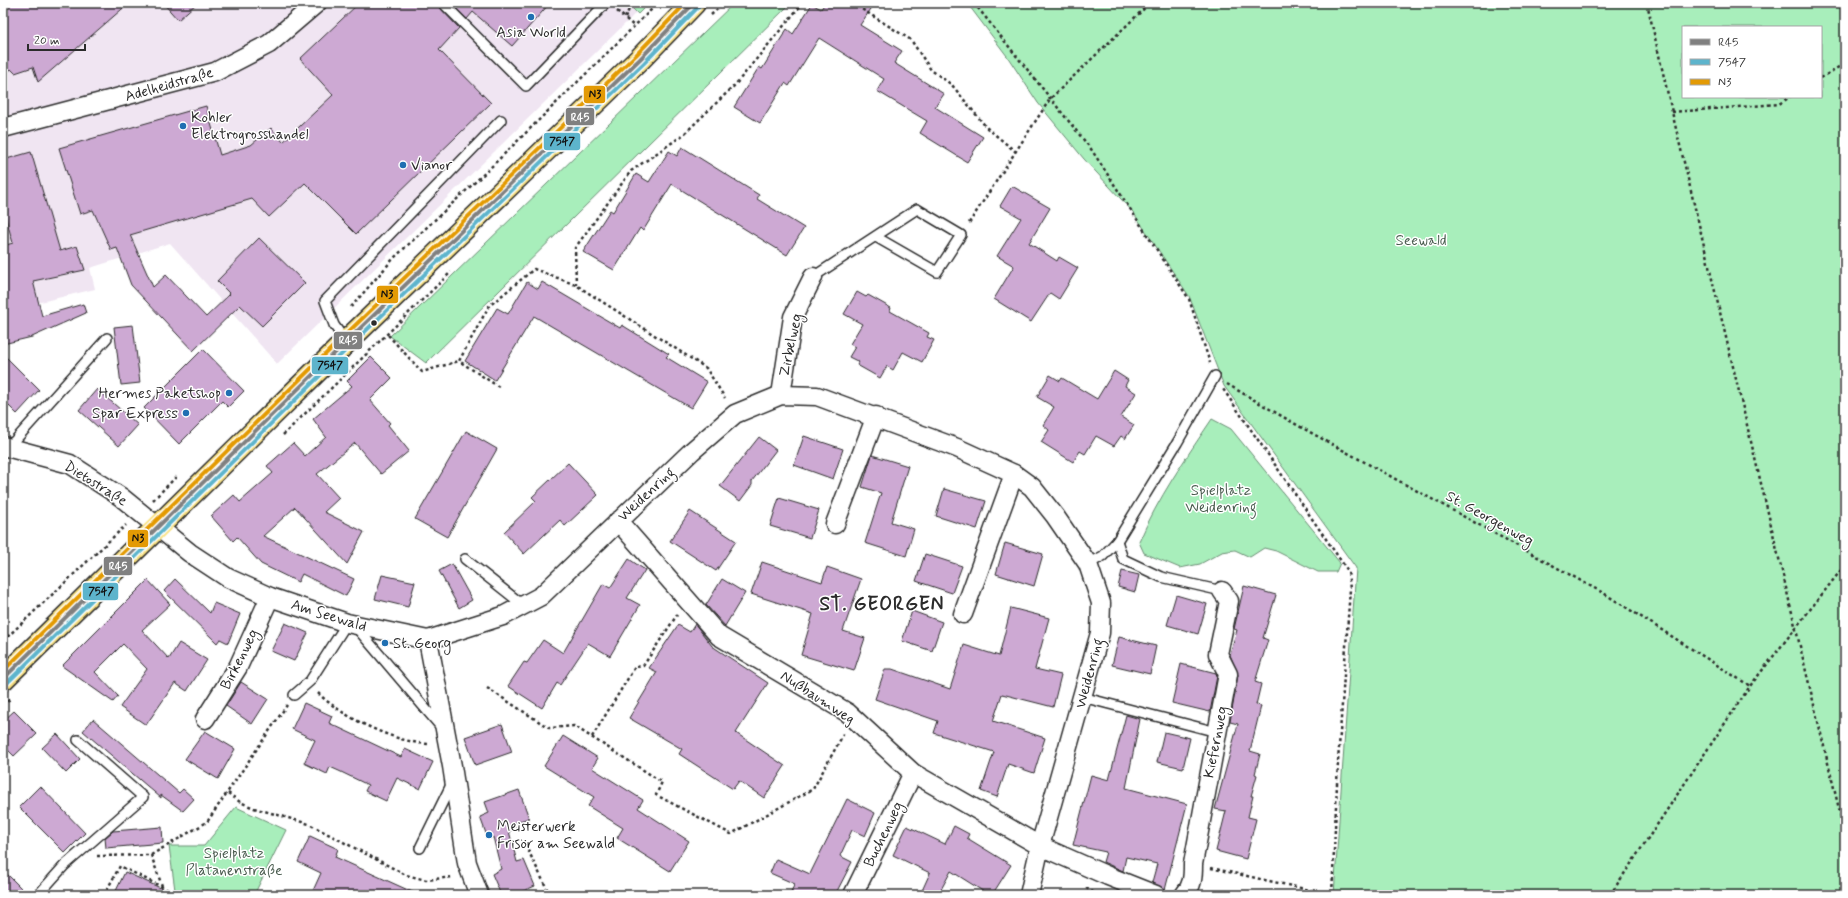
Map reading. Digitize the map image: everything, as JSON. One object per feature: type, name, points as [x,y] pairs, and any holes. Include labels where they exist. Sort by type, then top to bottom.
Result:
[{"type":"main road","points":[[3,679],[158,527],[340,333],[640,59],[694,3]]},
{"type":"street","name":"Adelheidstraße","points":[[3,128],[215,72],[269,44],[317,3]]},
{"type":"street","name":"Zirbelweg","points":[[781,395],[793,317],[813,278]]},
{"type":"street","name":"Weidenring","points":[[428,640],[503,616],[540,596],[692,451],[735,414],[781,395],[817,396],[876,416],[957,448],[1014,474],[1032,487],[1055,516],[1088,564],[1101,603],[1100,633],[1040,846],[1029,895]]},
{"type":"street","points":[[835,524],[876,416]]},
{"type":"street","name":"Dietostraße","points":[[6,446],[70,464],[121,497],[140,513]]},
{"type":"street","points":[[963,614],[1014,474]]},
{"type":"street","name":"Am Seewald","points":[[140,513],[190,553],[228,578],[270,597],[351,624],[428,640]]},
{"type":"street","name":"Nußbaumweg","points":[[618,521],[719,636],[848,713],[913,773],[1040,846]]},
{"type":"street","name":"Kiefernweg","points":[[1184,895],[1189,890],[1194,877],[1193,864],[1228,674],[1218,654],[1229,602],[1222,592]]},
{"type":"street","name":"Birkenweg","points":[[205,719],[238,667],[270,597]]},
{"type":"street","points":[[428,640],[454,779],[467,863],[479,895]]},
{"type":"street","name":"Buchenweg","points":[[852,895],[913,773]]},
{"type":"street","points":[[1040,846],[1156,895]]},
{"type":"lane","points":[[443,3],[526,86],[610,6]]},
{"type":"lane","points":[[340,333],[325,301],[501,120]]},
{"type":"lane","name":"Zirbelweg","points":[[813,278],[917,209],[961,235]]},
{"type":"lane","points":[[876,237],[937,272],[961,235]]},
{"type":"lane","points":[[6,446],[107,338]]},
{"type":"lane","points":[[1088,564],[1103,556],[1117,541],[1174,450],[1215,376]]},
{"type":"lane","points":[[1117,541],[1123,559],[1161,577],[1222,592]]},
{"type":"lane","points":[[465,559],[523,605]]},
{"type":"lane","points":[[294,695],[310,681],[351,624],[446,735]]},
{"type":"lane","points":[[1082,697],[1217,732]]},
{"type":"lane","points":[[38,895],[64,866],[78,856],[143,797],[78,740]]},
{"type":"lane","points":[[420,848],[454,779]]},
{"type":"path","points":[[625,18],[632,3]]},
{"type":"path","points":[[340,333],[394,258],[635,27],[658,3]]},
{"type":"path","points":[[576,285],[575,248],[631,171],[683,135],[735,85],[800,5],[804,3]]},
{"type":"path","points":[[852,3],[911,40],[931,70],[952,85],[987,128],[1016,152]]},
{"type":"path","points":[[974,3],[1091,149],[1189,299],[1215,376],[1348,571],[1350,589],[1338,762],[1332,895],[1193,864]]},
{"type":"path","points":[[961,235],[1050,99],[1150,3]]},
{"type":"path","points":[[1647,3],[1845,834]]},
{"type":"path","points":[[610,6],[635,27]]},
{"type":"path","points":[[1822,77],[1845,63]]},
{"type":"path","points":[[1672,112],[1779,104],[1788,98]]},
{"type":"path","points":[[388,335],[422,372],[458,361],[489,306],[534,269],[576,285],[706,368],[735,414]]},
{"type":"path","points":[[458,361],[499,387]]},
{"type":"path","name":"St. Georgenweg","points":[[1215,376],[1304,429],[1605,594],[1750,686]]},
{"type":"path","points":[[3,642],[179,475]]},
{"type":"path","points":[[1610,895],[1750,686],[1845,565]]},
{"type":"path","points":[[592,737],[635,667],[643,666],[687,600]]},
{"type":"path","points":[[310,681],[318,693],[330,704],[377,729],[417,742],[429,744],[446,735]]},
{"type":"path","points":[[487,688],[549,728],[574,726],[662,782],[656,795],[731,834],[813,789],[853,718]]},
{"type":"path","points":[[78,856],[151,855],[207,822],[294,695]]},
{"type":"path","points":[[228,793],[240,802],[254,808],[309,824],[406,875],[426,880],[448,878],[470,870]]},
{"type":"path","points":[[528,850],[550,895]]},
{"type":"path","points":[[151,855],[162,886]]},
{"type":"path","points":[[104,895],[120,866],[178,895]]},
{"type":"shaded area","points":[[3,3],[644,3],[631,18],[277,364],[170,243],[90,268],[95,289],[3,311]]},
{"type":"green space","points":[[627,3],[649,3],[638,14]]},
{"type":"green space","points":[[734,3],[791,3],[426,363],[390,336]]},
{"type":"green space","name":"Seewald","points":[[967,3],[1845,3],[1845,895],[1334,895],[1356,568],[1224,386],[1189,296],[1133,212],[1084,159],[1038,103],[1007,56]]},
{"type":"green space","name":"Spielplatz Weidenring","points":[[1212,419],[1231,429],[1340,563],[1336,572],[1318,572],[1276,551],[1264,548],[1250,557],[1235,550],[1222,552],[1200,564],[1180,568],[1144,553],[1139,542],[1146,526],[1172,479]]},
{"type":"green space","name":"Spielplatz Platanenstraße","points":[[236,807],[286,830],[254,895],[185,895],[175,890],[169,846],[204,846]]},
{"type":"building","points":[[3,3],[129,3],[38,82],[33,67],[15,73],[11,69],[3,77]]},
{"type":"building","points":[[163,3],[197,3],[178,20]]},
{"type":"building","points":[[359,3],[437,3],[459,28],[439,50],[491,103],[356,234],[305,183],[269,217],[252,199],[130,235],[153,287],[166,275],[206,317],[230,294],[217,281],[259,238],[305,283],[262,326],[240,305],[193,351],[131,285],[117,248],[111,250],[93,210],[80,214],[59,148],[206,106],[220,155],[251,145],[271,128],[283,142],[333,95],[300,59]]},
{"type":"building","points":[[451,3],[550,3],[512,46],[473,12],[467,19]]},
{"type":"building","points":[[825,3],[875,3],[860,25],[902,51],[894,63],[944,94],[935,107],[983,137],[967,162],[920,133],[927,121],[877,91],[884,79],[819,38],[789,86],[785,83],[760,123],[734,107],[759,67],[762,69],[787,29],[793,34],[812,4],[821,9]]},
{"type":"building","points":[[682,147],[759,195],[757,199],[804,228],[787,255],[672,184],[643,231],[640,228],[614,270],[583,252],[610,210],[613,212],[636,174],[649,182],[669,151],[677,156]]},
{"type":"building","points":[[31,152],[60,251],[77,246],[85,270],[33,281],[42,316],[83,304],[86,313],[32,337],[3,344],[3,246],[13,243],[3,208],[3,160]]},
{"type":"building","points":[[1012,186],[1050,208],[1029,243],[1057,261],[1059,257],[1078,268],[1059,299],[1050,293],[1031,322],[994,299],[1014,266],[997,256],[1021,218],[1000,206]]},
{"type":"building","points":[[527,282],[538,289],[542,282],[620,328],[622,325],[669,354],[666,357],[707,382],[691,408],[534,316],[495,380],[465,361],[497,308],[508,314]]},
{"type":"building","points":[[857,292],[866,297],[868,295],[891,308],[890,311],[929,333],[927,337],[934,340],[922,362],[903,352],[893,370],[887,366],[880,378],[857,365],[859,362],[849,357],[855,347],[850,344],[862,324],[844,314]]},
{"type":"building","points":[[133,325],[140,383],[121,385],[114,327]]},
{"type":"building","points":[[203,349],[244,391],[228,407],[222,401],[179,444],[144,408]]},
{"type":"building","points":[[3,354],[39,390],[17,414],[3,400]]},
{"type":"building","points":[[371,357],[392,378],[370,400],[390,423],[388,425],[409,451],[381,474],[355,443],[317,474],[339,498],[324,512],[364,532],[347,564],[295,507],[263,536],[354,579],[346,596],[302,574],[298,582],[261,564],[237,537],[233,541],[211,516],[234,495],[240,502],[273,473],[267,466],[293,443],[305,456],[326,437],[313,419],[352,386],[347,381]]},
{"type":"building","points":[[1114,371],[1128,380],[1125,386],[1136,393],[1121,417],[1134,425],[1125,439],[1121,436],[1114,446],[1096,436],[1085,454],[1080,451],[1073,462],[1041,442],[1049,430],[1043,425],[1054,407],[1037,397],[1050,375],[1060,381],[1062,378],[1097,399]]},
{"type":"building","points":[[97,389],[138,425],[119,446],[79,410]]},
{"type":"building","points":[[466,431],[497,449],[447,537],[415,519]]},
{"type":"building","points":[[804,436],[843,449],[833,479],[794,465]]},
{"type":"building","points":[[759,437],[776,450],[752,481],[752,485],[740,501],[720,486]]},
{"type":"building","points":[[872,455],[908,466],[891,522],[914,529],[906,556],[865,543],[881,493],[862,487]]},
{"type":"building","points":[[568,463],[598,495],[565,526],[560,520],[524,554],[504,532],[536,501],[532,497]]},
{"type":"building","points":[[944,489],[986,501],[977,529],[936,516]]},
{"type":"building","points":[[779,498],[819,510],[810,538],[770,526]]},
{"type":"building","points":[[690,511],[736,541],[716,571],[670,541]]},
{"type":"building","points":[[1005,543],[1043,554],[1034,586],[996,574]]},
{"type":"building","points":[[925,554],[962,566],[952,593],[916,581]]},
{"type":"building","points":[[629,559],[645,570],[627,598],[640,605],[610,656],[588,643],[560,685],[557,683],[542,708],[508,686],[524,662],[527,663],[543,640],[563,653],[603,584],[610,588]]},
{"type":"building","points":[[762,562],[822,582],[827,567],[861,579],[843,631],[865,638],[854,671],[801,655],[813,614],[751,594]]},
{"type":"building","points":[[452,564],[472,600],[459,608],[439,571]]},
{"type":"building","points":[[1122,571],[1139,575],[1135,592],[1118,587]]},
{"type":"building","points":[[382,575],[415,582],[408,607],[375,599]]},
{"type":"building","points":[[175,579],[210,613],[214,603],[240,614],[228,643],[220,639],[217,643],[164,591]]},
{"type":"building","points":[[722,579],[745,593],[725,626],[706,605]]},
{"type":"building","points":[[148,580],[170,604],[142,630],[169,659],[179,643],[207,660],[187,691],[175,683],[146,725],[120,707],[147,669],[123,644],[95,672],[118,696],[113,702],[62,666]]},
{"type":"building","points":[[1244,586],[1276,595],[1263,638],[1268,640],[1255,682],[1261,684],[1256,705],[1261,706],[1250,751],[1260,754],[1248,817],[1256,819],[1246,859],[1216,851],[1226,811],[1215,809],[1238,724],[1230,722],[1238,675],[1230,655],[1237,630],[1234,629]]},
{"type":"building","points":[[1176,595],[1207,604],[1198,634],[1167,625]]},
{"type":"building","points":[[1011,608],[1049,618],[1035,669],[1061,675],[1053,707],[1002,694],[993,721],[1045,738],[1034,773],[1008,764],[997,797],[981,791],[994,752],[934,733],[938,721],[875,699],[885,669],[892,669],[950,689],[964,645],[999,656]]},
{"type":"building","points":[[912,611],[942,622],[932,651],[902,641]]},
{"type":"building","points":[[285,623],[308,633],[294,661],[271,651]]},
{"type":"building","points":[[695,624],[712,646],[768,683],[736,733],[785,766],[764,798],[739,781],[733,789],[679,754],[682,749],[629,718],[657,672],[649,668],[678,625],[690,632]]},
{"type":"building","points":[[1119,637],[1156,646],[1150,674],[1112,665]]},
{"type":"building","points":[[1181,664],[1216,673],[1217,676],[1210,712],[1172,703]]},
{"type":"building","points":[[241,682],[268,699],[252,724],[226,706]]},
{"type":"building","points":[[304,703],[332,716],[329,723],[401,757],[405,749],[433,762],[420,789],[397,778],[386,801],[365,791],[368,785],[339,771],[330,767],[327,774],[304,763],[315,740],[292,729]]},
{"type":"building","points":[[14,711],[37,734],[14,756],[3,745],[3,721]]},
{"type":"building","points":[[1126,715],[1140,719],[1126,788],[1187,804],[1165,890],[1152,882],[1157,864],[1126,857],[1123,871],[1103,862],[1106,852],[1073,845],[1091,775],[1109,780]]},
{"type":"building","points":[[93,719],[179,793],[183,789],[194,799],[183,811],[161,795],[161,798],[83,731]]},
{"type":"building","points":[[502,724],[512,752],[475,765],[465,737]]},
{"type":"building","points":[[205,731],[235,749],[218,779],[185,759]]},
{"type":"building","points":[[1164,732],[1190,738],[1183,768],[1157,762]]},
{"type":"building","points":[[57,734],[80,759],[66,773],[42,748]]},
{"type":"building","points":[[563,736],[598,758],[592,768],[643,800],[638,808],[689,841],[670,871],[617,838],[623,828],[588,806],[594,797],[544,766]]},
{"type":"building","points":[[40,786],[85,833],[65,853],[19,807]]},
{"type":"building","points":[[519,790],[529,818],[513,823],[516,829],[509,831],[517,862],[524,860],[535,886],[514,895],[501,895],[492,874],[501,869],[493,837],[488,839],[480,817],[489,813],[485,802]]},
{"type":"building","points":[[847,799],[875,813],[865,836],[852,830],[840,856],[852,862],[835,895],[789,895],[795,884],[770,873],[776,859],[810,874]]},
{"type":"building","points":[[907,826],[945,844],[954,826],[969,834],[967,838],[1011,865],[992,895],[989,895],[951,871],[938,895],[920,895],[930,873],[893,855]]},
{"type":"building","points":[[162,827],[163,843],[106,848],[105,838],[113,831]]},
{"type":"building","points":[[310,836],[338,849],[335,857],[419,895],[311,895],[321,873],[298,862]]},
{"type":"building","points":[[3,870],[28,895],[3,895]]},
{"type":"building","points":[[125,872],[176,895],[114,895]]},
{"type":"transit line","name":"N3","points":[[3,671],[342,338],[636,55],[686,3]]},
{"type":"transit line","name":"R45","points":[[3,679],[346,342],[640,59],[694,3]]},
{"type":"transit line","name":"7547","points":[[7,683],[350,346],[644,63],[698,7]]},
{"type":"place","name":"Asia World","points":[[531,17]]},
{"type":"place","name":"Kohler Elektrogrosshandel","points":[[183,126]]},
{"type":"place","name":"Vianor","points":[[403,165]]},
{"type":"place","name":"Hermes Paketshop","points":[[229,393]]},
{"type":"place","name":"Spar Express","points":[[186,413]]},
{"type":"place","name":"St. Georg","points":[[385,643]]},
{"type":"place","name":"Meisterwerk Frisör am Seewald","points":[[489,835]]},
{"type":"district","name":"ST. GEORGEN","points":[[882,603]]}]
